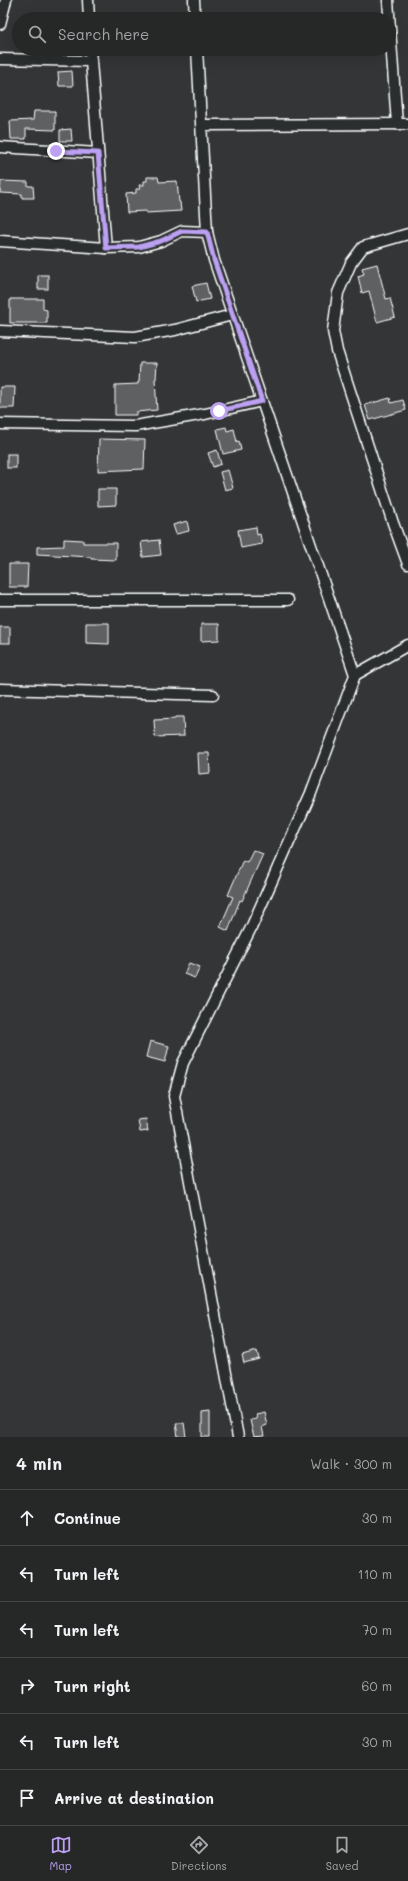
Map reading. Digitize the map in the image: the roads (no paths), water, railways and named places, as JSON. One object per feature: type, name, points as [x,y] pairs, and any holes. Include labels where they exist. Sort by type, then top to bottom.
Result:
[{"type":"street","points":[[0,24],[6,0]]},
{"type":"street","points":[[88,0],[89,12]]},
{"type":"street","points":[[194,0],[195,12]]},
{"type":"street","points":[[388,0],[389,12]]},
{"type":"street","points":[[91,56],[106,248]]},
{"type":"street","points":[[198,56],[203,125],[207,232],[214,260],[355,674],[311,793],[251,928],[183,1063],[174,1096],[238,1437]]},
{"type":"street","points":[[392,56],[397,124]]},
{"type":"street","points":[[0,59],[91,61]]},
{"type":"street","points":[[203,125],[408,124]]},
{"type":"street","points":[[0,147],[98,153]]},
{"type":"street","points":[[0,241],[106,248],[139,247],[161,241],[182,231],[207,232]]},
{"type":"street","points":[[408,234],[364,247],[351,263],[338,293],[333,332],[336,351],[408,564]]},
{"type":"street","points":[[0,332],[135,337],[175,330],[232,314]]},
{"type":"street","points":[[0,424],[135,426],[205,414],[262,401]]},
{"type":"street","points":[[0,600],[288,600]]},
{"type":"street","points":[[355,674],[408,645]]},
{"type":"street","points":[[0,689],[213,695]]}]
